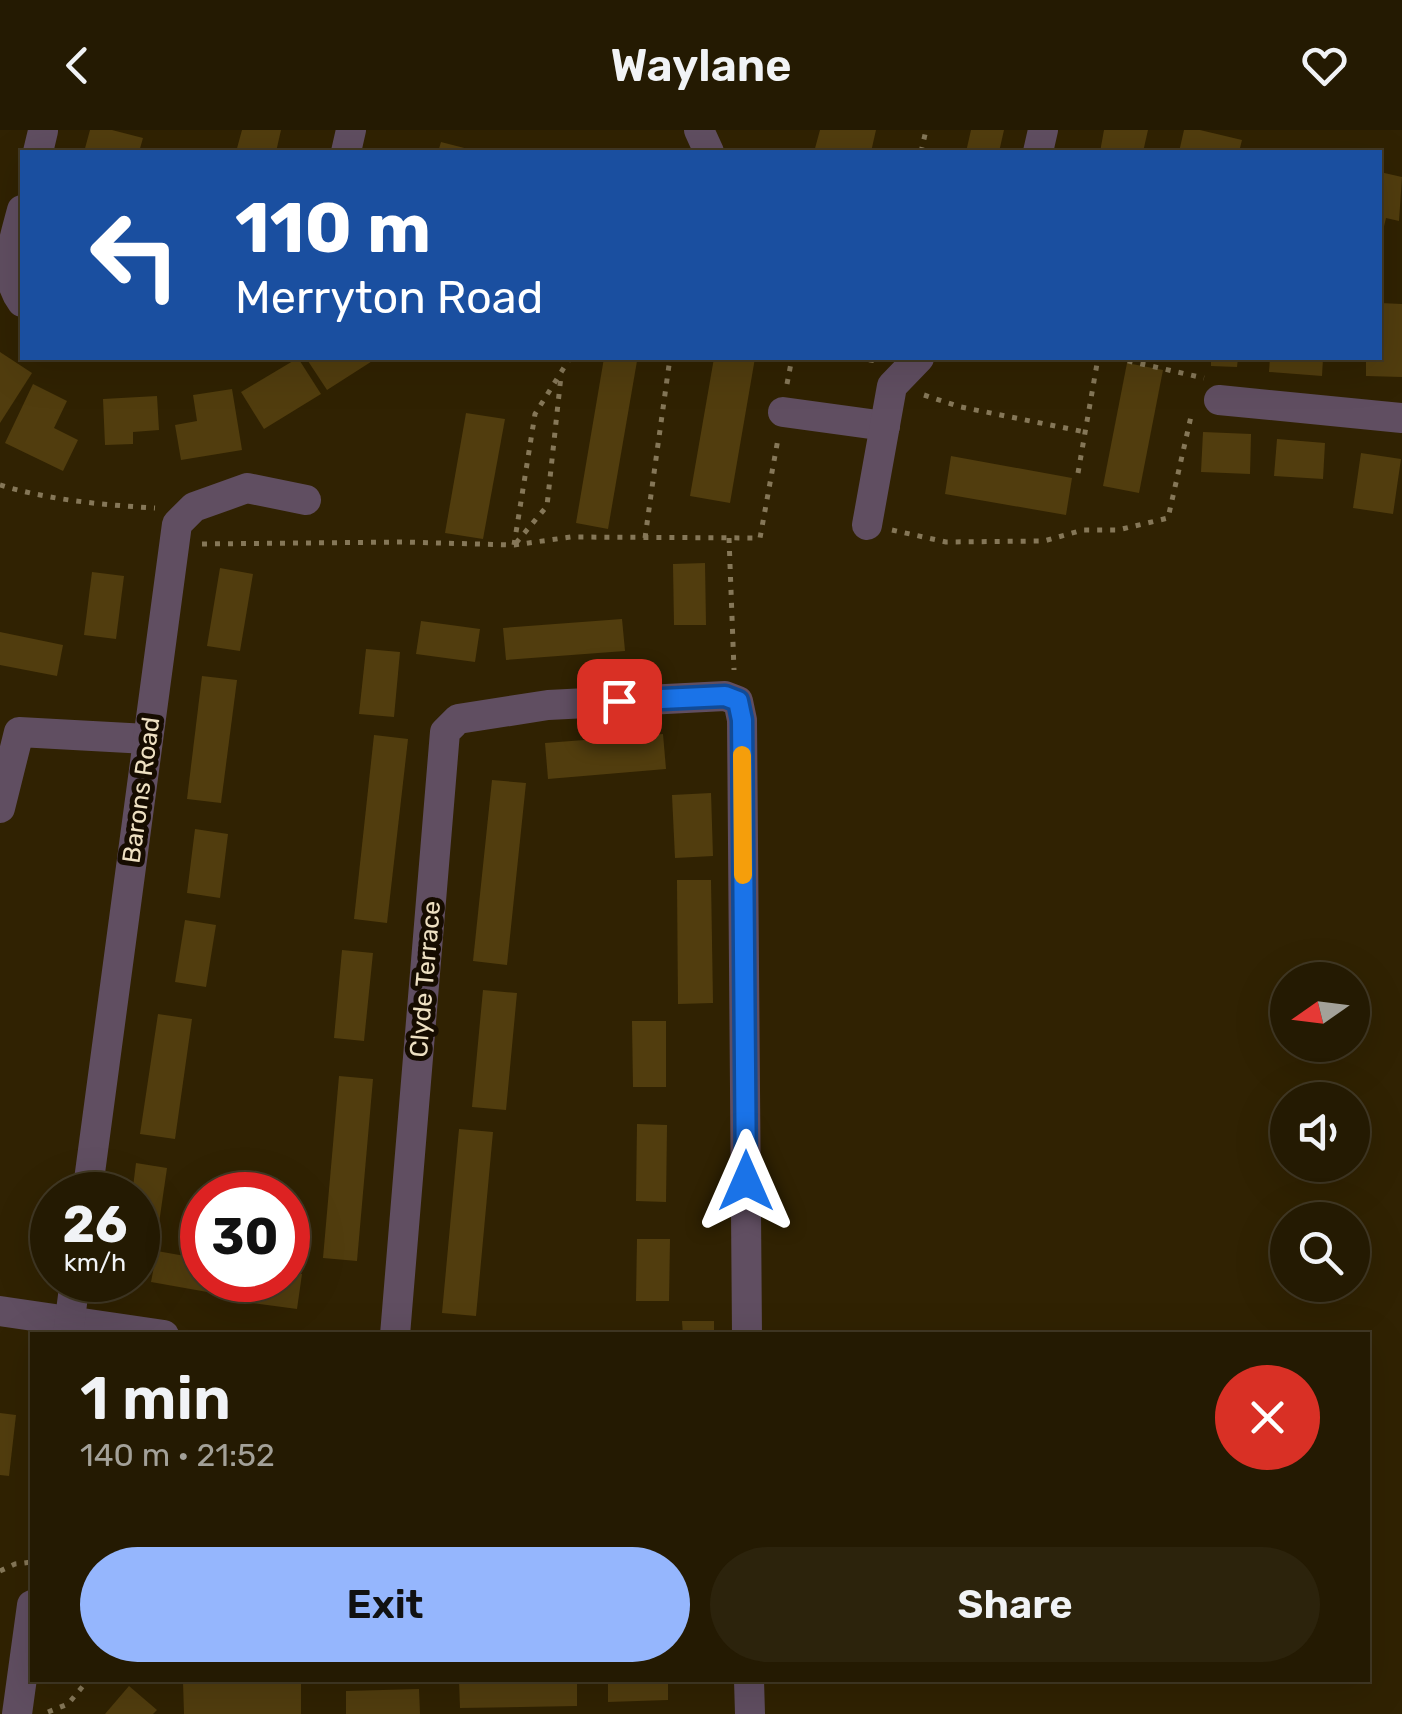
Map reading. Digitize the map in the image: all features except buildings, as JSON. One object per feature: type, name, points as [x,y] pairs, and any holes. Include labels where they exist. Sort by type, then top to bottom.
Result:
[{"type":"street","points":[[20,218],[9,262],[20,299]]},
{"type":"street","points":[[867,525],[892,386],[914,360]]},
{"type":"street","points":[[1204,399],[1402,418]]},
{"type":"street","points":[[783,412],[884,426]]},
{"type":"street","points":[[190,510],[248,488],[306,500]]},
{"type":"street","name":"Barons Road","points":[[89,1172],[177,524],[190,510]]},
{"type":"street","name":"Clyde Terrace","points":[[395,1332],[445,732],[458,719],[548,705],[725,696],[738,701]]},
{"type":"street","points":[[738,701],[742,720],[747,1332]]},
{"type":"street","points":[[0,808],[19,732],[148,739]]},
{"type":"street","points":[[69,1329],[72,1302]]},
{"type":"street","points":[[0,1312],[69,1329],[116,1332]]},
{"type":"street","points":[[16,1714],[20,1634],[30,1610]]},
{"type":"street","points":[[750,1682],[750,1714]]},
{"type":"path","points":[[514,545],[536,414],[569,360]]},
{"type":"path","points":[[645,538],[670,360]]},
{"type":"path","points":[[174,544],[514,545],[571,538],[760,538],[792,360]]},
{"type":"path","points":[[1078,473],[1098,360]]},
{"type":"path","points":[[867,525],[946,542],[1044,541],[1083,530],[1118,530],[1168,518],[1204,399],[1204,378],[1124,360]]},
{"type":"path","points":[[514,545],[547,506],[562,370]]},
{"type":"path","points":[[892,386],[961,406],[1085,432]]},
{"type":"path","points":[[0,485],[112,506],[190,510]]},
{"type":"path","points":[[729,538],[738,701]]},
{"type":"path","points":[[0,1571],[30,1562]]},
{"type":"slow traffic","points":[[742,755],[743,875]]},
{"type":"route","points":[[619,701],[725,696],[738,701],[742,720],[746,1181]]}]
